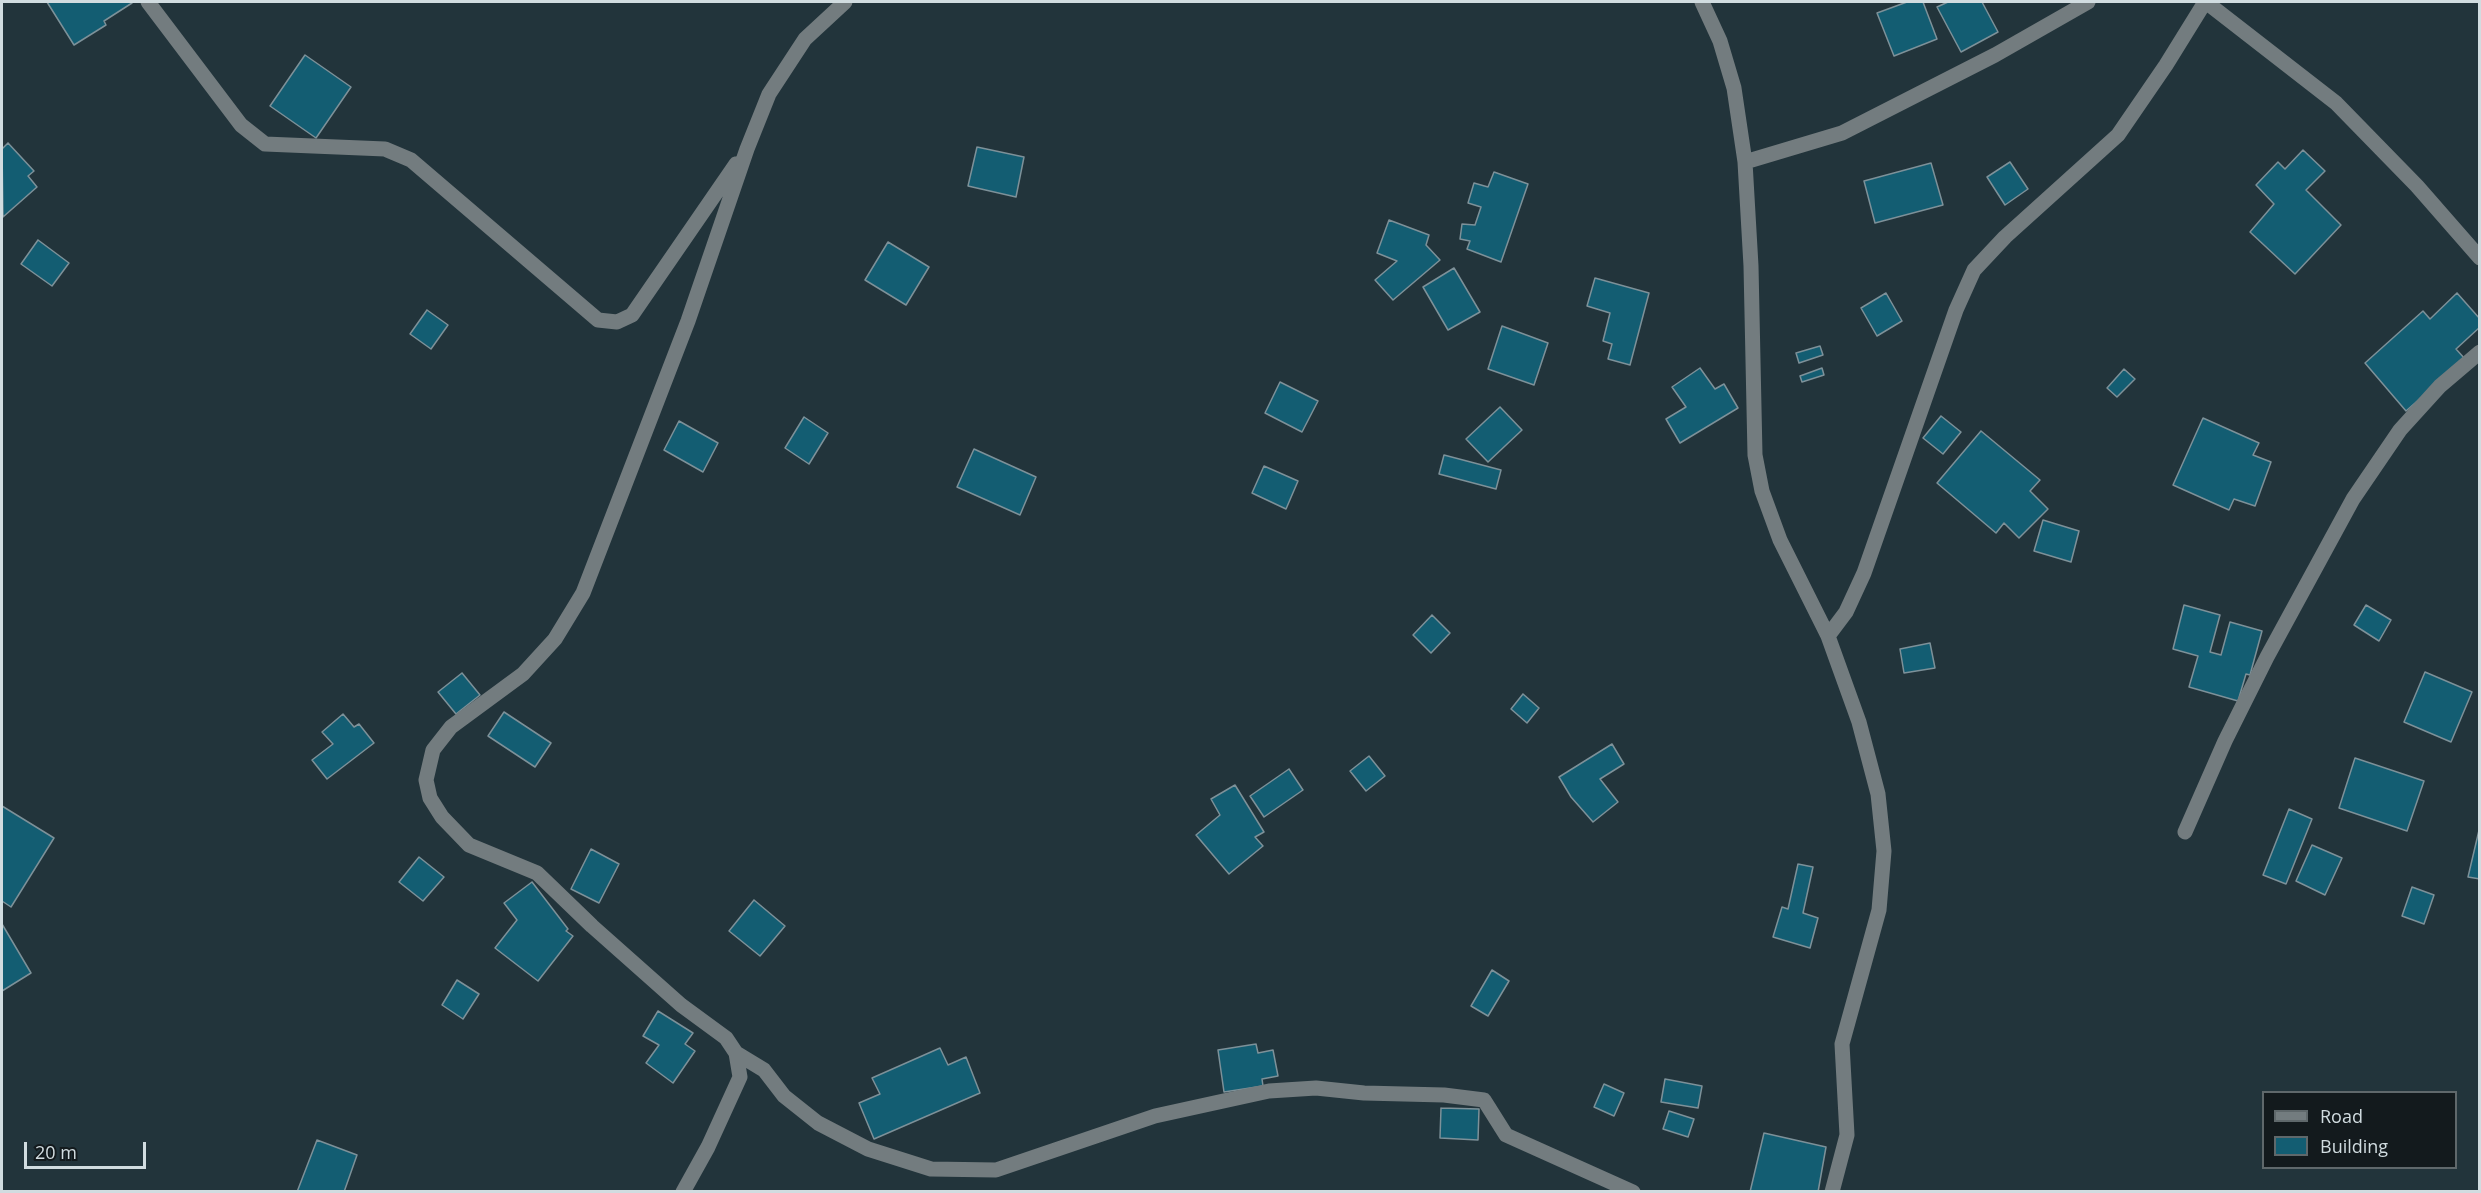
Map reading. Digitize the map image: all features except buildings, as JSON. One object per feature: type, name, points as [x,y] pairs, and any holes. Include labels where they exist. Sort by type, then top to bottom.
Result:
[{"type":"street","points":[[148,2],[241,124],[265,144],[385,148],[411,160],[598,320],[616,322],[632,315],[747,149]]},
{"type":"street","points":[[683,1191],[708,1147],[740,1077],[736,1053],[726,1038],[681,1005],[592,926],[537,873],[469,845],[442,817],[429,798],[426,780],[433,750],[451,727],[523,674],[555,639],[583,593],[688,321],[747,149],[769,94],[805,39],[845,2]]},
{"type":"street","points":[[1702,2],[1720,41],[1734,88],[1745,162],[1752,266],[1755,455],[1762,490],[1780,540],[1827,636],[1858,722],[1878,794],[1884,851],[1879,910],[1842,1044],[1847,1136],[1832,1191]]},
{"type":"street","points":[[1745,162],[1842,133],[1995,55],[2088,2]]},
{"type":"street","points":[[1827,636],[1846,612],[1864,573],[1956,310],[1974,270],[2005,237],[2118,135],[2206,2],[2337,103],[2417,186],[2480,258]]},
{"type":"street","points":[[2185,832],[2225,741],[2267,657],[2353,499],[2400,430],[2440,386],[2480,352]]},
{"type":"street","points":[[736,1053],[764,1070],[784,1096],[818,1124],[868,1149],[931,1169],[996,1170],[1155,1116],[1215,1105],[1269,1091],[1316,1088],[1364,1093],[1444,1095],[1484,1101],[1506,1135],[1633,1191]]}]
